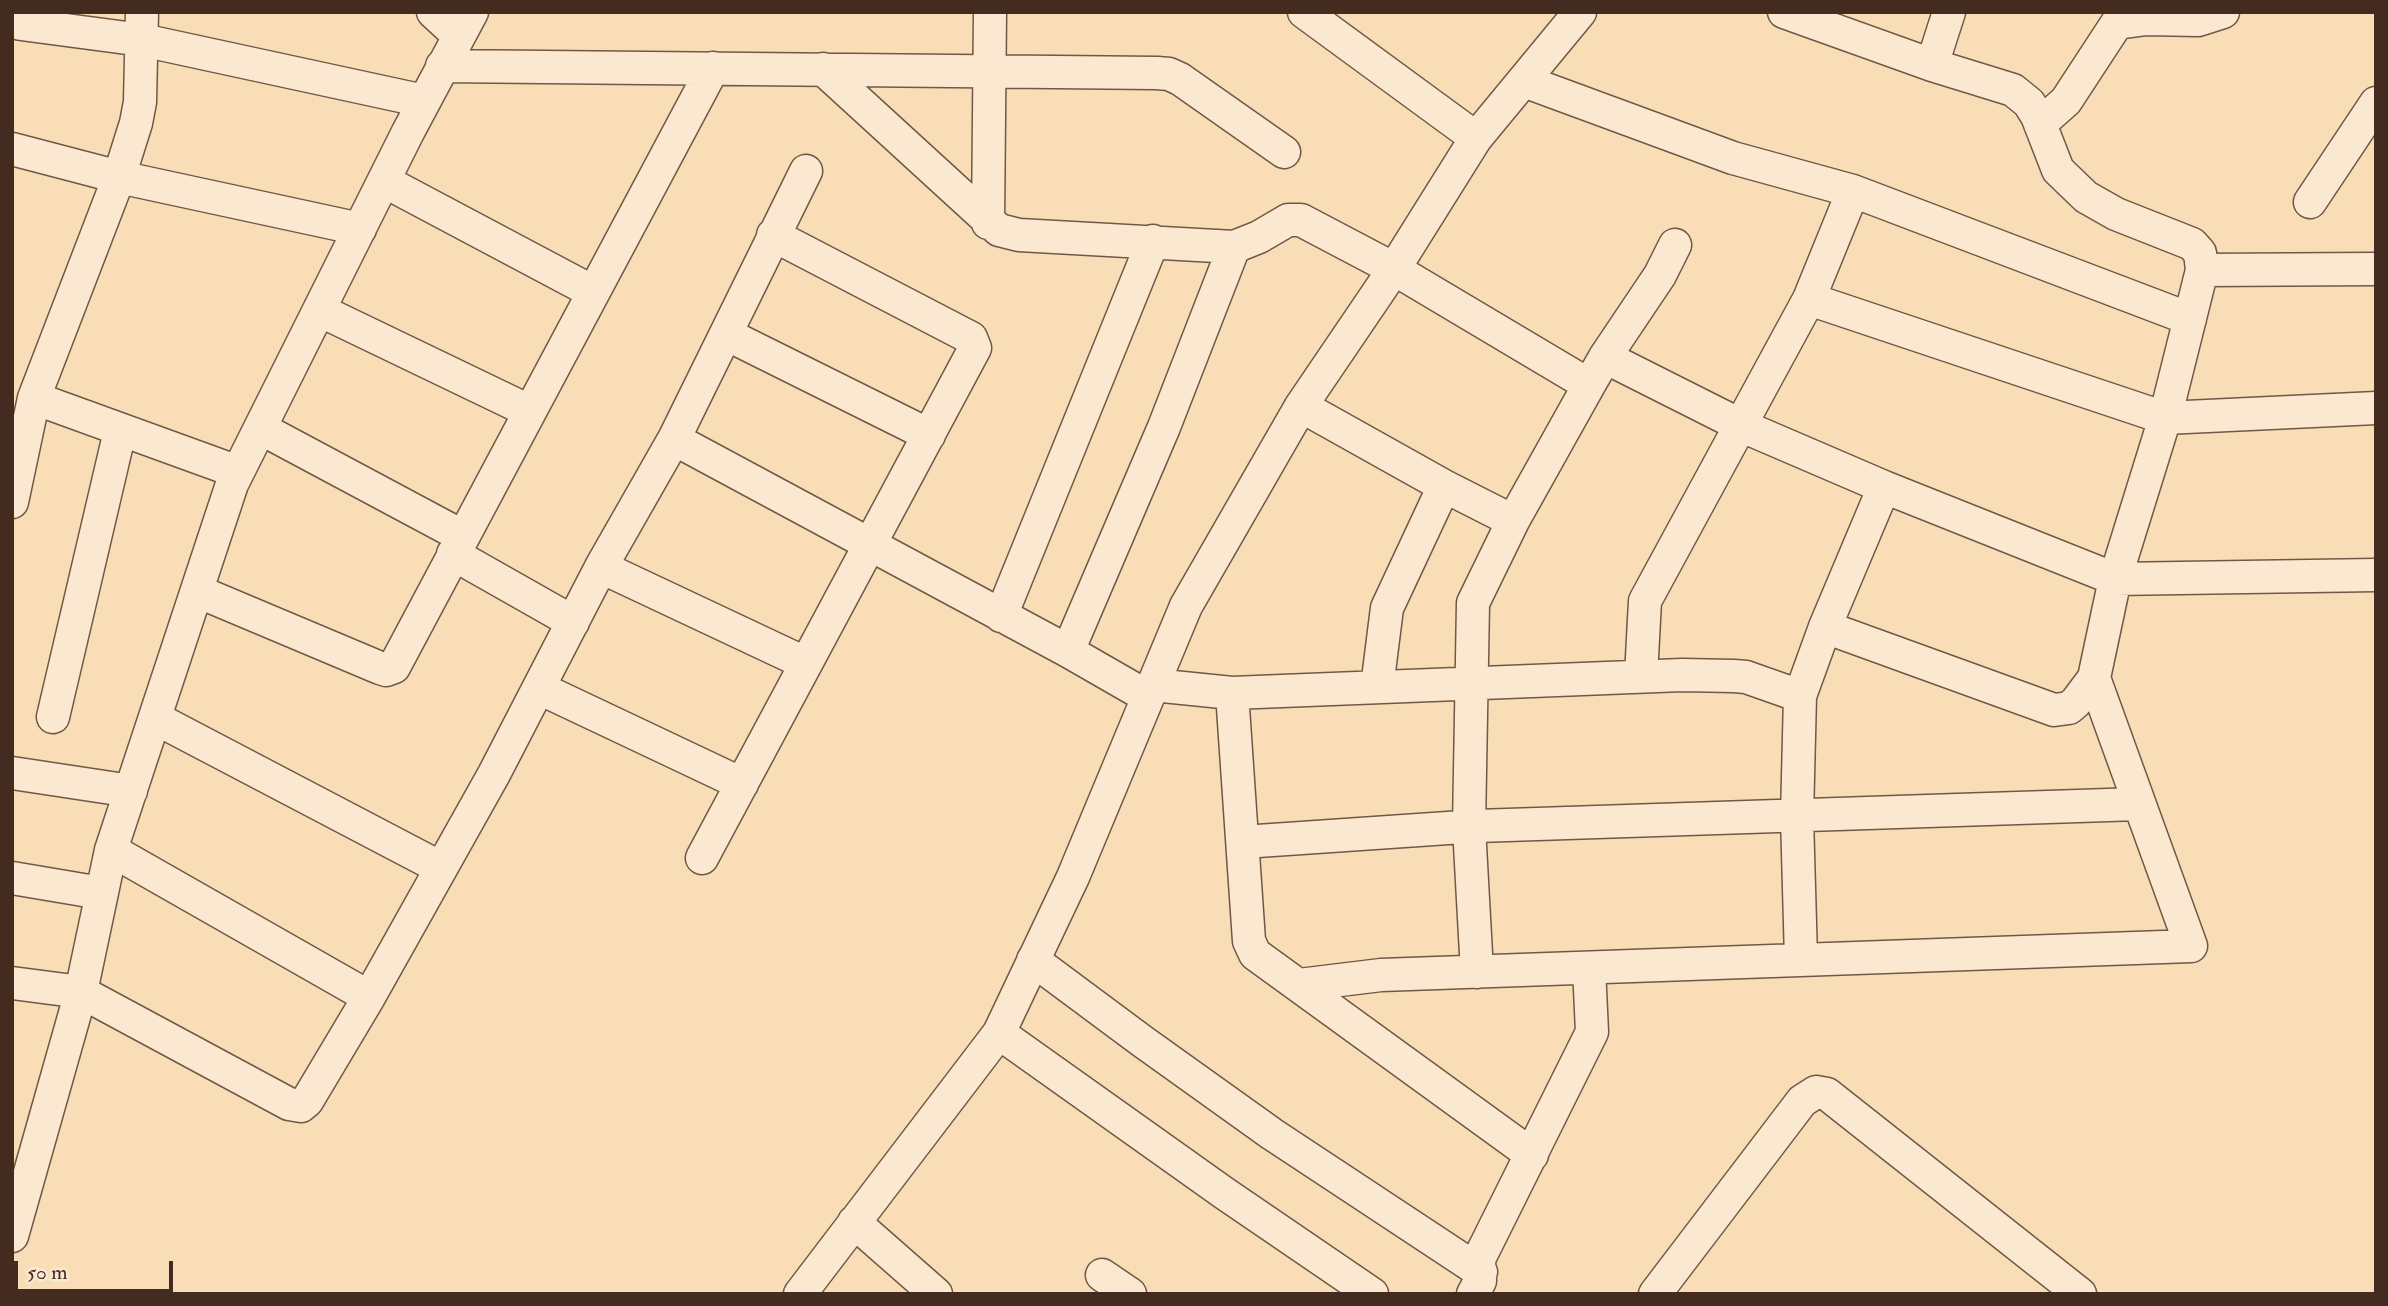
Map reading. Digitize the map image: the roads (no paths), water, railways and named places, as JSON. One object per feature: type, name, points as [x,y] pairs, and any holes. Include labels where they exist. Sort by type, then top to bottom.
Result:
[{"type":"street","points":[[12,1236],[80,992],[111,850],[197,591],[238,472],[465,24],[433,12]]},
{"type":"street","points":[[988,223],[990,12]]},
{"type":"street","points":[[800,1294],[999,1033],[1073,877],[1186,606],[1301,406],[1394,269],[1476,138],[1580,12]]},
{"type":"street","points":[[1784,12],[1932,65],[2013,90],[2029,103],[2058,170],[2086,197],[2116,214],[2192,244],[2200,253],[2202,270],[2165,418],[2115,579],[2094,678],[2076,702],[2069,708],[2054,710],[1825,627]]},
{"type":"street","points":[[1932,65],[1949,12]]},
{"type":"street","points":[[2040,124],[2066,101],[2117,23],[2146,19],[2198,20],[2223,12]]},
{"type":"street","points":[[1317,16],[1476,138]]},
{"type":"street","points":[[21,24],[142,26],[424,101]]},
{"type":"street","points":[[12,502],[26,403],[119,177],[136,123],[142,26]]},
{"type":"street","points":[[442,66],[1169,74],[1284,152]]},
{"type":"street","points":[[197,591],[386,670],[394,667],[713,68]]},
{"type":"street","points":[[823,69],[988,223],[999,230],[1019,235],[1234,247],[1295,219],[1308,222],[1394,269],[1589,385]]},
{"type":"street","points":[[1524,81],[1733,158],[1853,191],[2190,319]]},
{"type":"street","points":[[2310,202],[2364,135],[2376,103]]},
{"type":"street","points":[[12,149],[119,177],[360,229]]},
{"type":"street","points":[[12,982],[80,992],[296,1107],[307,1101],[441,868],[601,568],[674,439],[806,171]]},
{"type":"street","points":[[384,181],[593,292]]},
{"type":"street","points":[[1641,676],[1646,601],[1809,299],[1853,191]]},
{"type":"street","points":[[702,858],[975,352],[975,343],[971,338],[773,235]]},
{"type":"street","points":[[1001,616],[1153,241]]},
{"type":"street","points":[[1477,972],[1469,827],[1473,603],[1513,521],[1589,385],[1660,275],[1675,245]]},
{"type":"street","points":[[1068,651],[1164,427],[1234,247]]},
{"type":"street","points":[[2202,270],[2376,270]]},
{"type":"street","points":[[1809,299],[2165,418],[2376,408]]},
{"type":"street","points":[[319,310],[529,411]]},
{"type":"street","points":[[726,334],[929,435]]},
{"type":"street","points":[[1605,357],[1742,426],[1884,487],[2115,579],[2376,575]]},
{"type":"street","points":[[26,403],[120,431],[238,472]]},
{"type":"street","points":[[1301,406],[1444,486],[1513,521]]},
{"type":"street","points":[[260,428],[457,545],[573,622]]},
{"type":"street","points":[[53,717],[120,431]]},
{"type":"street","points":[[674,439],[1001,616],[1151,691],[1232,693],[1641,676],[1746,677],[1800,696]]},
{"type":"street","points":[[1377,687],[1387,608],[1444,486]]},
{"type":"street","points":[[1801,959],[1797,817],[1800,696],[1825,627],[1884,487]]},
{"type":"street","points":[[601,568],[805,663]]},
{"type":"street","points":[[1299,985],[1381,975],[2191,946],[2094,678]]},
{"type":"street","points":[[539,688],[742,784]]},
{"type":"street","points":[[1232,693],[1249,941],[1255,954],[1532,1155]]},
{"type":"street","points":[[155,718],[441,868]]},
{"type":"street","points":[[12,773],[131,792]]},
{"type":"street","points":[[1243,842],[1469,827],[2138,804]]},
{"type":"street","points":[[111,850],[369,997]]},
{"type":"street","points":[[12,877],[101,893]]},
{"type":"street","points":[[1033,960],[1477,1283]]},
{"type":"street","points":[[1477,1283],[1479,1259],[1592,1032],[1589,968]]},
{"type":"street","points":[[999,1033],[1180,1163],[1372,1294]]},
{"type":"street","points":[[1655,1294],[1802,1101],[1816,1092],[1828,1094],[2080,1294]]},
{"type":"street","points":[[854,1222],[936,1294]]},
{"type":"street","points":[[1102,1275],[1130,1294]]}]
